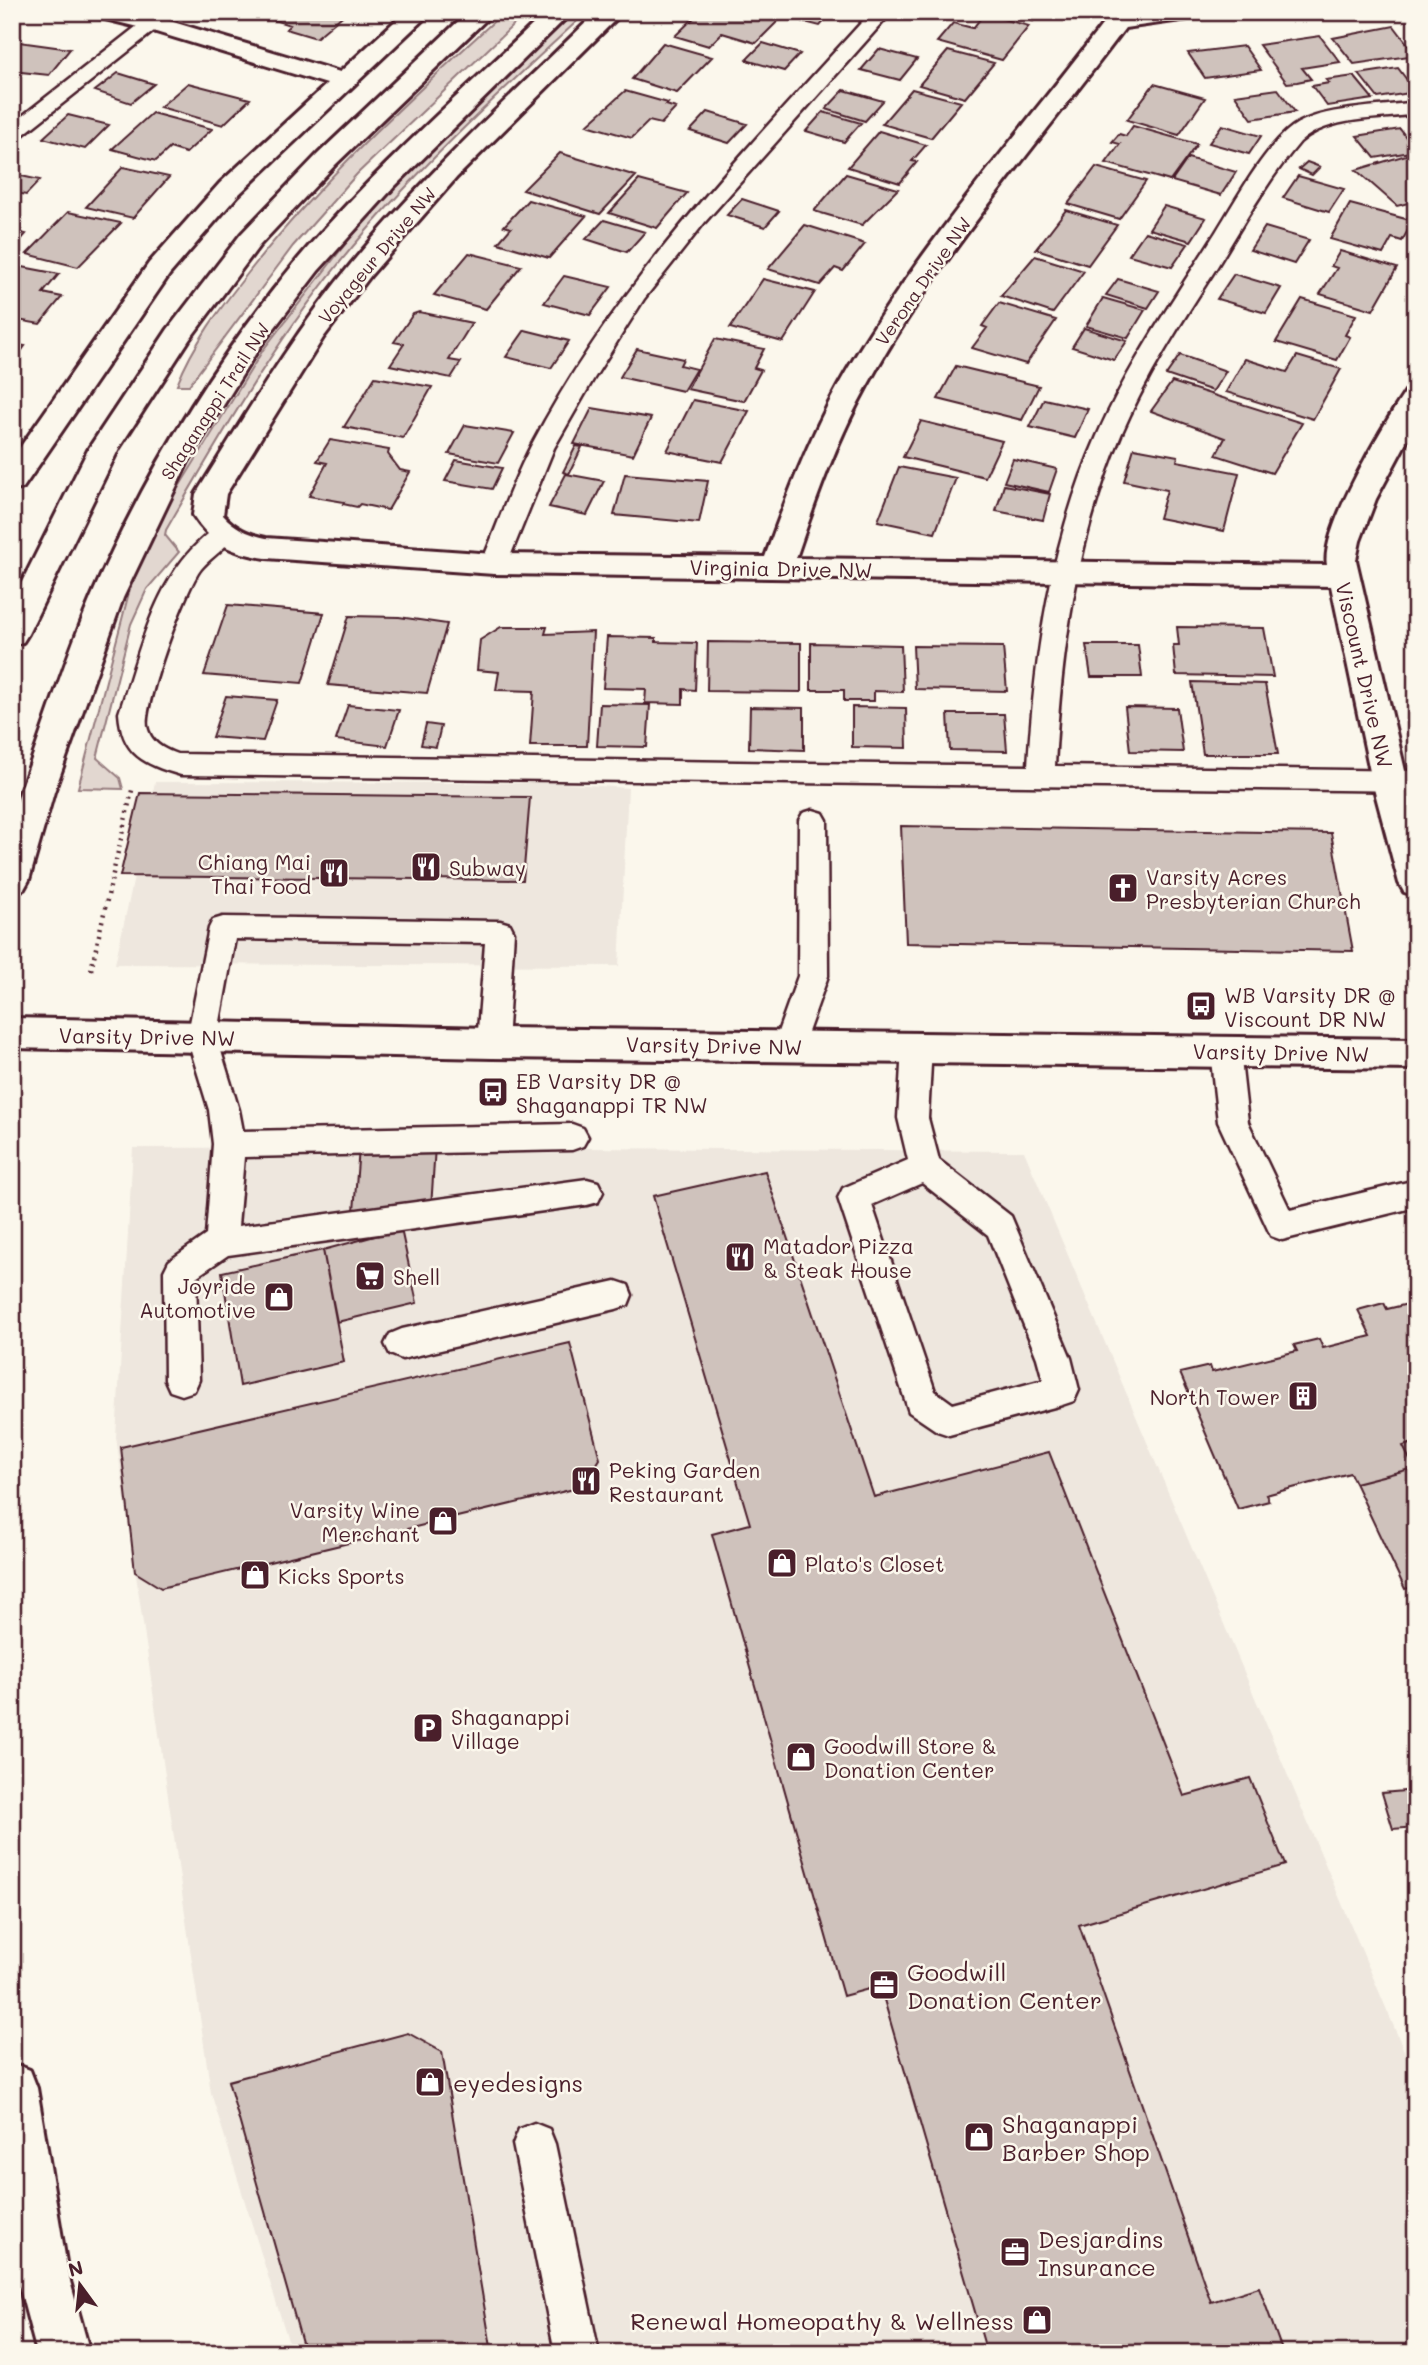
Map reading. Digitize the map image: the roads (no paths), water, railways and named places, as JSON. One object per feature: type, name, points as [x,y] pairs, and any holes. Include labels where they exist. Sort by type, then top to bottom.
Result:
[{"type":"street","points":[[106,12],[160,18],[343,81]]},
{"type":"street","points":[[12,481],[159,269],[229,189],[419,12]]},
{"type":"street","points":[[12,634],[104,448],[186,325],[258,231],[356,131],[482,12]]},
{"type":"street","name":"Shaganappi Trail NW","points":[[12,880],[37,792],[107,598],[173,462],[248,344],[307,265],[385,181],[560,12]]},
{"type":"street","name":"Voyageur Drive NW","points":[[223,534],[208,515],[211,494],[311,334],[410,211],[611,12]]},
{"type":"street","name":"Verona Drive NW","points":[[777,568],[829,434],[864,365],[899,309],[1122,17],[1188,12]]},
{"type":"street","name":"Viscount Drive NW","points":[[1416,397],[1351,520],[1342,544],[1342,576],[1402,781],[1416,883]]},
{"type":"street","name":"Virginia Drive NW","points":[[223,534],[247,545],[266,548],[494,564],[1342,576]]},
{"type":"street","name":"Varsity Drive NW","points":[[12,1033],[492,1043],[1416,1054]]},
{"type":"street","points":[[12,2088],[42,2274],[64,2353]]},
{"type":"lane","points":[[494,564],[542,448],[581,380],[635,296],[697,217],[883,12]]},
{"type":"lane","points":[[12,134],[160,18]]},
{"type":"lane","points":[[1041,777],[1046,680],[1063,571],[1080,509],[1109,435],[1139,373],[1230,228],[1288,142],[1303,129],[1317,124],[1416,108]]},
{"type":"lane","points":[[223,534],[192,563],[176,588],[132,713],[132,729],[138,741],[158,759],[201,768],[1402,781]]},
{"type":"lane","points":[[788,1046],[813,976],[813,820]]},
{"type":"lane","points":[[220,1242],[229,1144],[224,1110],[202,1038],[223,928],[500,932],[492,1043]]},
{"type":"lane","points":[[917,1047],[913,1118],[925,1167],[1000,1226],[1054,1358],[1062,1390],[949,1420],[921,1401],[853,1198],[925,1167]]},
{"type":"lane","points":[[1225,1051],[1233,1122],[1282,1226],[1416,1193]]},
{"type":"lane","points":[[229,1144],[572,1137]]},
{"type":"lane","points":[[182,1380],[180,1271],[220,1242],[587,1192]]},
{"type":"lane","points":[[402,1344],[616,1295]]},
{"type":"lane","points":[[534,2144],[577,2353]]},
{"type":"place","name":"Subway","points":[[426,867]]},
{"type":"place","name":"Chiang Mai Thai Food","points":[[334,873]]},
{"type":"place","name":"Varsity Acres Presbyterian Church","points":[[1123,888]]},
{"type":"place","name":"WB Varsity DR @ Viscount DR NW","points":[[1201,1006]]},
{"type":"place","name":"EB Varsity DR @ Shaganappi TR NW","points":[[493,1092]]},
{"type":"place","name":"Matador Pizza & Steak House","points":[[740,1257]]},
{"type":"place","name":"Shell","points":[[370,1276]]},
{"type":"place","name":"Joyride Automotive","points":[[279,1297]]},
{"type":"place","name":"North Tower","points":[[1303,1396]]},
{"type":"place","name":"Peking Garden Restaurant","points":[[586,1481]]},
{"type":"place","name":"Varsity Wine Merchant","points":[[443,1521]]},
{"type":"place","name":"Plato's Closet","points":[[782,1563]]},
{"type":"place","name":"Kicks Sports","points":[[255,1575]]},
{"type":"place","name":"Shaganappi Village","points":[[428,1728]]},
{"type":"place","name":"Goodwill Store & Donation Center","points":[[801,1757]]},
{"type":"place","name":"Goodwill Donation Center","points":[[884,1985]]},
{"type":"place","name":"eyedesigns","points":[[430,2082]]},
{"type":"place","name":"Shaganappi Barber Shop","points":[[979,2137]]},
{"type":"place","name":"Desjardins Insurance","points":[[1015,2252]]},
{"type":"place","name":"Renewal Homeopathy & Wellness","points":[[1037,2320]]}]
